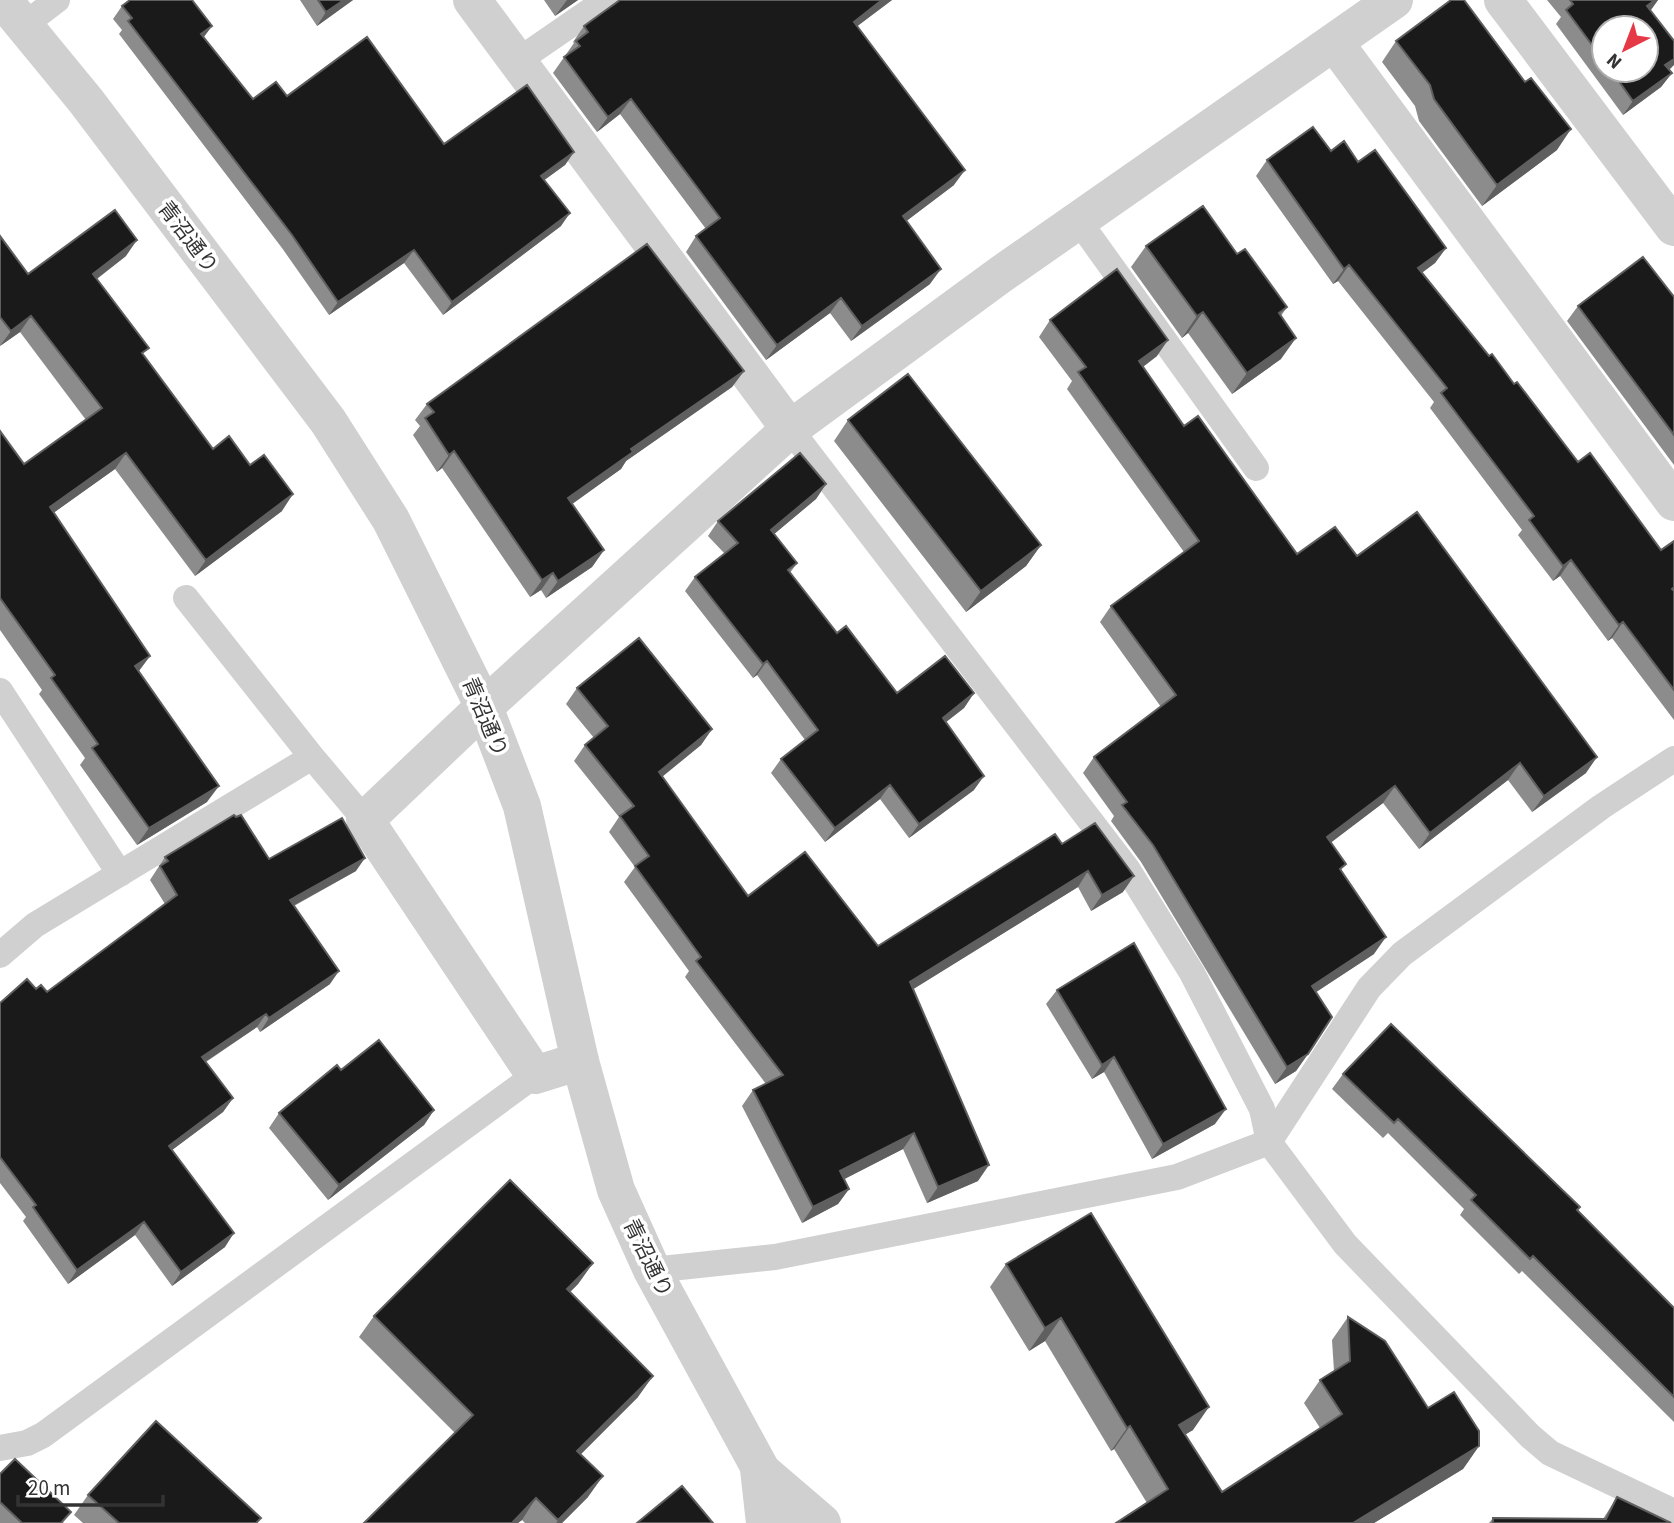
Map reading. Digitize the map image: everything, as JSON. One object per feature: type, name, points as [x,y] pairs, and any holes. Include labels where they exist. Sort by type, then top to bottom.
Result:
[{"type":"street","points":[[472,0],[790,429]]},
{"type":"street","points":[[580,1061],[535,1074],[365,820],[484,707],[790,429],[1078,220],[1394,0]]},
{"type":"street","points":[[1503,0],[1674,227]]},
{"type":"street","name":"青沼通り","points":[[13,13],[86,101],[328,421],[391,520],[484,707],[522,806],[580,1061],[616,1190],[652,1270],[790,1523]]},
{"type":"street","points":[[1334,42],[1674,502]]},
{"type":"street","points":[[759,1469],[765,1523]]},
{"type":"street","points":[[759,1469],[822,1523]]},
{"type":"lane","points":[[13,13],[57,0]]},
{"type":"lane","points":[[519,60],[606,0]]},
{"type":"lane","points":[[1078,220],[1256,468]]},
{"type":"lane","points":[[790,429],[1128,870],[1199,986],[1262,1109],[1269,1142],[1345,1244],[1530,1436],[1550,1453],[1674,1512]]},
{"type":"lane","points":[[186,598],[365,820]]},
{"type":"lane","points":[[0,691],[120,874]]},
{"type":"lane","points":[[0,955],[36,925],[312,757]]},
{"type":"lane","points":[[652,1270],[775,1257],[1177,1177],[1269,1142],[1369,988],[1402,954],[1601,807],[1674,759]]},
{"type":"lane","points":[[0,1448],[27,1443],[43,1435],[535,1074]]},
{"type":"building","points":[[130,0],[192,0],[212,26],[201,34],[253,99],[276,82],[287,96],[367,37],[444,144],[527,85],[574,152],[541,176],[570,213],[452,302],[414,250],[338,302],[292,235],[128,21],[132,18],[122,6]]},
{"type":"building","points":[[318,0],[344,0],[326,12]]},
{"type":"building","points":[[620,0],[882,0],[854,22],[965,170],[903,216],[941,269],[862,326],[841,298],[777,345],[696,236],[720,218],[631,99],[608,117],[564,57],[580,46],[576,41],[588,32],[584,26]]},
{"type":"building","points":[[1451,0],[1464,0],[1525,82],[1531,78],[1571,129],[1497,185],[1434,99],[1430,85],[1396,41]]},
{"type":"building","points":[[1570,0],[1655,0],[1647,6],[1653,14],[1590,14],[1590,42],[1566,10],[1573,4]]},
{"type":"building","points":[[1660,23],[1674,41],[1674,59],[1665,65],[1672,73],[1660,82]]},
{"type":"building","points":[[1621,84],[1657,84],[1633,101]]},
{"type":"building","points":[[1313,127],[1331,151],[1344,141],[1358,162],[1375,150],[1446,248],[1418,268],[1489,356],[1492,354],[1514,384],[1517,382],[1578,462],[1590,453],[1661,550],[1674,541],[1674,690],[1623,622],[1619,625],[1571,560],[1563,566],[1529,520],[1534,516],[1441,393],[1447,388],[1349,265],[1344,269],[1267,160]]},
{"type":"building","points":[[1203,206],[1237,254],[1245,249],[1287,307],[1279,313],[1296,338],[1247,373],[1203,312],[1197,316],[1146,246]]},
{"type":"building","points":[[115,210],[137,240],[93,274],[149,348],[142,353],[213,449],[229,436],[250,465],[264,455],[293,494],[206,560],[126,453],[50,507],[150,656],[135,666],[219,786],[149,828],[92,748],[98,744],[51,678],[55,675],[0,598],[0,431],[24,464],[102,408],[31,316],[11,331],[0,317],[0,236],[28,274]]},
{"type":"building","points":[[647,244],[744,371],[631,449],[633,452],[568,498],[604,550],[558,581],[553,573],[542,580],[454,451],[449,455],[425,418],[434,412],[427,404]]},
{"type":"building","points":[[1643,257],[1674,297],[1674,435],[1578,306]]},
{"type":"building","points":[[1117,269],[1168,340],[1139,361],[1184,426],[1198,416],[1297,554],[1335,527],[1357,556],[1417,512],[1597,757],[1544,796],[1520,763],[1430,833],[1395,786],[1327,837],[1346,864],[1340,869],[1386,937],[1312,986],[1332,1017],[1308,1054],[1287,1067],[1153,845],[1122,805],[1127,802],[1094,757],[1176,695],[1111,606],[1199,541],[1078,372],[1086,367],[1050,320]]},
{"type":"building","points":[[908,374],[1041,545],[981,591],[848,420]]},
{"type":"building","points":[[800,453],[826,484],[771,530],[797,563],[788,570],[837,633],[846,626],[897,693],[945,656],[974,693],[943,718],[984,776],[919,824],[890,785],[835,828],[781,759],[818,730],[767,661],[763,664],[695,577],[738,543],[718,521]]},
{"type":"building","points":[[639,638],[712,729],[659,772],[748,896],[805,852],[878,946],[1055,834],[1062,844],[1095,823],[1134,876],[1102,895],[1088,871],[910,982],[989,1165],[938,1187],[914,1133],[840,1171],[849,1189],[813,1207],[753,1090],[783,1075],[696,961],[701,957],[635,866],[649,856],[620,816],[634,806],[585,745],[608,726],[577,688]]},
{"type":"building","points":[[234,815],[241,815],[269,859],[342,818],[365,858],[290,900],[339,971],[269,1018],[266,1014],[202,1057],[233,1098],[169,1146],[234,1233],[181,1272],[144,1222],[77,1270],[33,1207],[36,1205],[0,1157],[0,1003],[27,979],[36,989],[41,985],[47,992],[177,895],[160,866],[168,861],[165,857]]},
{"type":"building","points":[[1134,943],[1226,1109],[1163,1144],[1114,1057],[1102,1065],[1057,990]]},
{"type":"building","points":[[1391,1024],[1580,1207],[1577,1210],[1674,1308],[1674,1397],[1533,1256],[1530,1259],[1471,1200],[1476,1195],[1398,1119],[1394,1123],[1343,1074]]},
{"type":"building","points":[[379,1040],[434,1110],[339,1185],[279,1113],[337,1065],[341,1070]]},
{"type":"building","points":[[510,1180],[593,1263],[567,1289],[653,1376],[577,1451],[603,1476],[558,1520],[536,1498],[512,1523],[364,1523],[473,1415],[374,1316]]},
{"type":"building","points":[[1091,1213],[1209,1407],[1179,1425],[1222,1492],[1342,1414],[1320,1380],[1350,1361],[1348,1317],[1385,1341],[1428,1408],[1454,1392],[1479,1431],[1479,1446],[1353,1523],[1116,1523],[1168,1489],[1130,1426],[1127,1428],[1061,1318],[1045,1328],[1006,1264]]},
{"type":"building","points":[[156,1421],[261,1518],[256,1523],[119,1523],[88,1495]]},
{"type":"building","points":[[15,1459],[71,1512],[61,1523],[22,1523],[0,1502],[0,1474]]},
{"type":"building","points":[[682,1486],[713,1523],[637,1523]]},
{"type":"building","points":[[1617,1497],[1671,1523],[1493,1523],[1493,1518],[1606,1519]]}]
